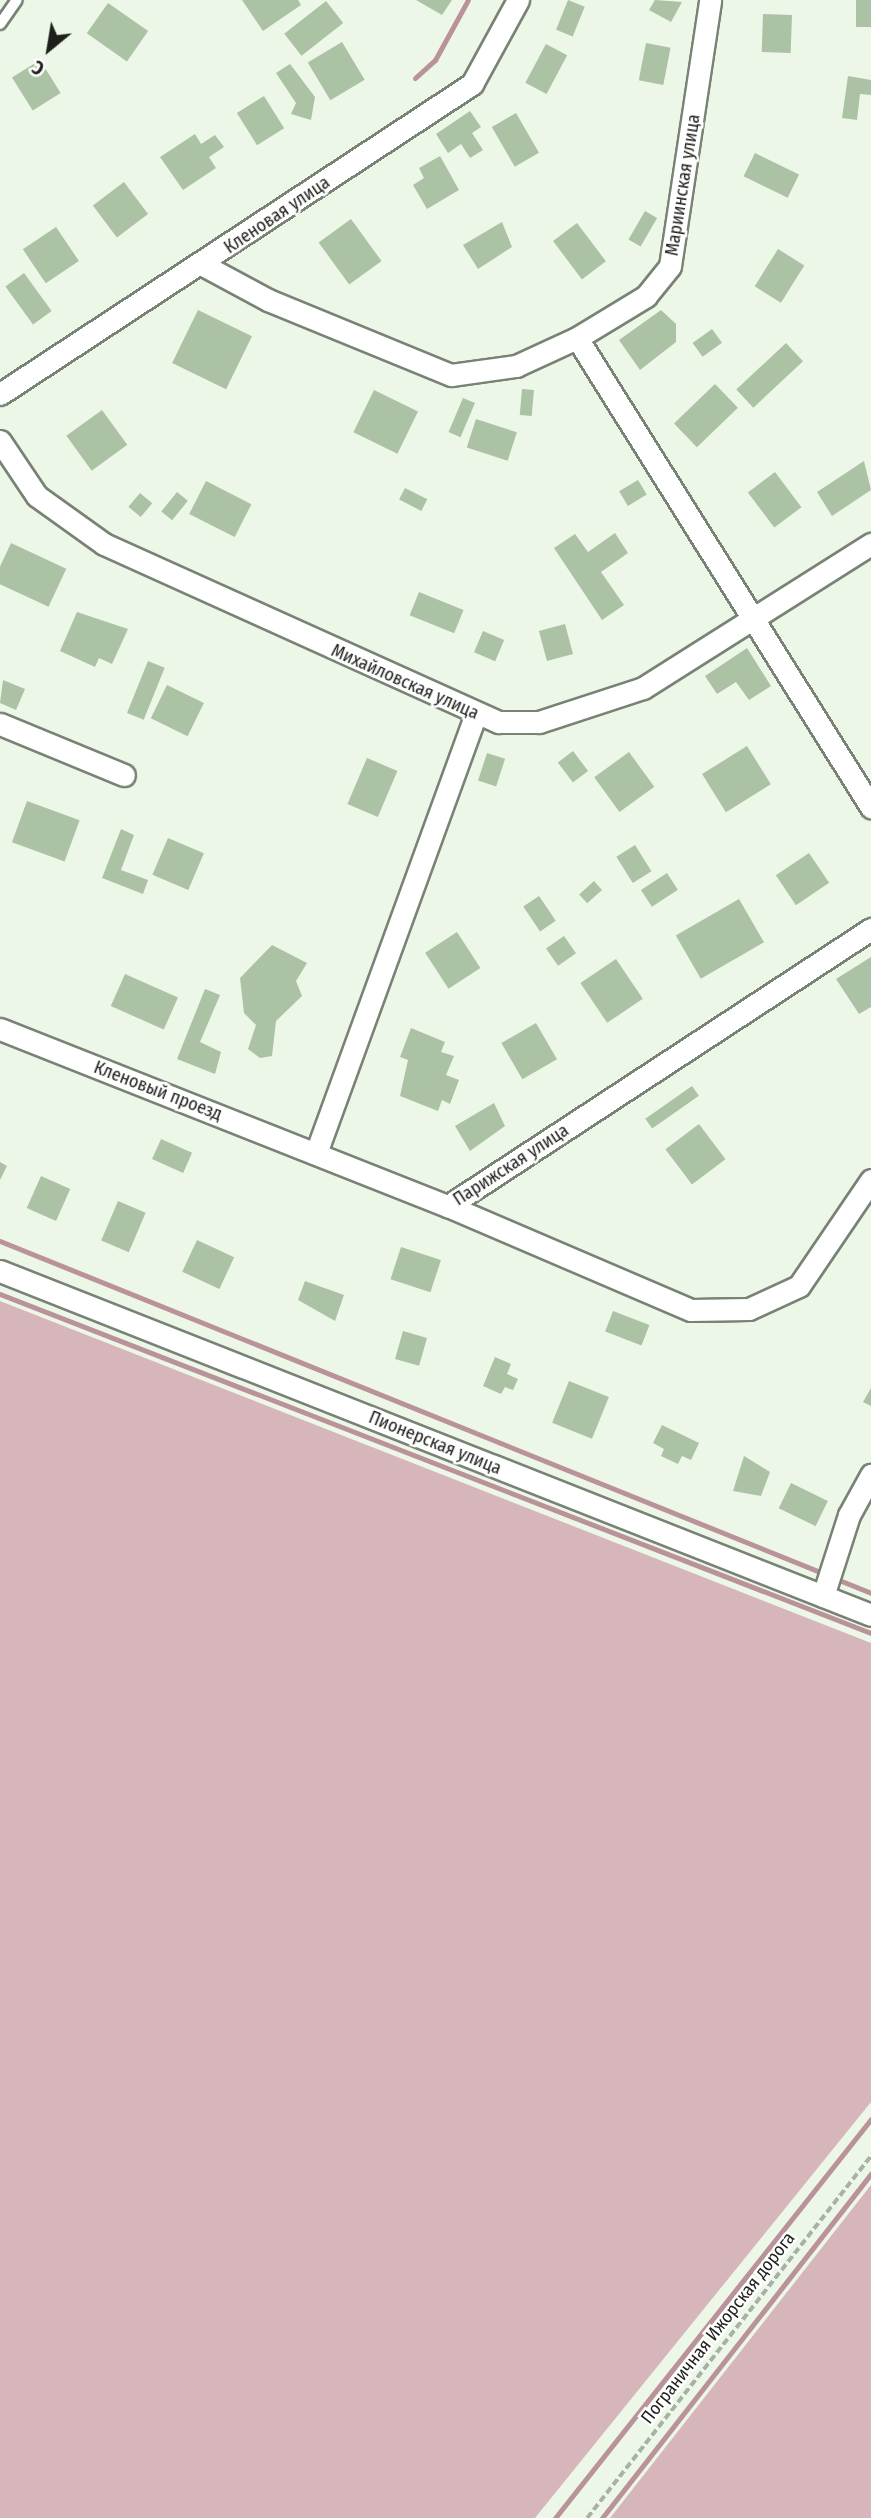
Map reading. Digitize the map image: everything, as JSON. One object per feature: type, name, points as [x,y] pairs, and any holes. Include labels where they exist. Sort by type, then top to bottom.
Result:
[{"type":"street","name":"Кленовая улица","points":[[0,394],[203,265],[472,84],[518,0]]},
{"type":"street","name":"Мариинская улица","points":[[203,265],[268,300],[451,375],[516,366],[577,338],[652,291],[673,257],[710,0]]},
{"type":"street","points":[[577,338],[751,622],[871,807]]},
{"type":"street","name":"Михайловская улица","points":[[0,442],[37,496],[104,544],[475,715],[539,722],[613,702],[751,622],[871,544]]},
{"type":"street","points":[[316,1153],[475,715]]},
{"type":"street","points":[[0,724],[124,775]]},
{"type":"street","name":"Парижская улица","points":[[316,1153],[449,1206],[871,929]]},
{"type":"street","name":"Кленовый проезд","points":[[0,1029],[316,1153]]},
{"type":"street","points":[[449,1206],[691,1310],[722,1314],[777,1301],[799,1286],[871,1180]]},
{"type":"street","name":"Пионерская улица","points":[[0,1272],[823,1596],[869,1610]]},
{"type":"street","points":[[823,1596],[849,1515],[871,1475]]},
{"type":"lane","points":[[0,23],[17,0]]},
{"type":"path","name":"Пограничная Ижорская дорога","points":[[587,2518],[871,2156]]},
{"type":"shaded area","points":[[0,1301],[871,1643],[871,2102],[535,2518],[0,2518]]},
{"type":"shaded area","points":[[871,2185],[871,2518],[610,2518]]},
{"type":"building","points":[[242,0],[298,0],[301,5],[263,31]]},
{"type":"building","points":[[416,0],[452,0],[442,15]]},
{"type":"building","points":[[568,0],[585,7],[573,36],[556,30]]},
{"type":"building","points":[[655,0],[682,2],[671,22],[649,10]]},
{"type":"building","points":[[856,0],[871,0],[871,27],[856,27]]},
{"type":"building","points":[[326,1],[343,23],[301,56],[284,34]]},
{"type":"building","points":[[108,3],[148,31],[127,61],[87,33]]},
{"type":"building","points":[[763,14],[792,15],[791,53],[762,52]]},
{"type":"building","points":[[342,42],[365,80],[330,100],[308,63]]},
{"type":"building","points":[[646,43],[671,48],[663,85],[639,80]]},
{"type":"building","points":[[546,44],[567,55],[547,94],[525,83]]},
{"type":"building","points":[[40,60],[61,93],[33,111],[12,77]]},
{"type":"building","points":[[290,64],[315,97],[311,120],[291,114],[296,103],[276,73]]},
{"type":"building","points":[[848,76],[871,80],[871,95],[860,94],[857,120],[842,118]]},
{"type":"building","points":[[264,96],[284,128],[257,145],[237,113]]},
{"type":"building","points":[[470,111],[481,127],[472,133],[483,150],[470,158],[461,144],[448,153],[436,134]]},
{"type":"building","points":[[516,113],[539,153],[515,167],[492,127]]},
{"type":"building","points":[[195,134],[201,144],[215,135],[224,147],[209,157],[216,168],[183,190],[160,157]]},
{"type":"building","points":[[755,153],[799,174],[788,198],[744,176]]},
{"type":"building","points":[[440,156],[459,190],[427,209],[413,185],[424,178],[419,168]]},
{"type":"building","points":[[124,182],[148,214],[117,237],[93,205]]},
{"type":"building","points":[[645,211],[657,218],[641,247],[628,240]]},
{"type":"building","points":[[351,219],[382,261],[349,285],[319,243]]},
{"type":"building","points":[[502,222],[512,247],[478,269],[463,245]]},
{"type":"building","points":[[577,223],[606,261],[582,279],[553,241]]},
{"type":"building","points":[[56,227],[79,261],[46,283],[23,249]]},
{"type":"building","points":[[778,249],[804,265],[781,303],[755,286]]},
{"type":"building","points":[[24,273],[52,311],[33,325],[5,287]]},
{"type":"building","points":[[198,310],[252,336],[226,389],[172,363]]},
{"type":"building","points":[[661,310],[676,324],[676,342],[640,370],[619,340]]},
{"type":"building","points":[[712,329],[722,343],[703,357],[693,343]]},
{"type":"building","points":[[786,343],[803,361],[753,408],[736,389]]},
{"type":"building","points":[[715,384],[738,408],[697,447],[674,424]]},
{"type":"building","points":[[522,389],[534,390],[532,416],[520,415]]},
{"type":"building","points":[[374,390],[418,411],[397,454],[353,432]]},
{"type":"building","points":[[463,398],[475,403],[461,437],[449,432]]},
{"type":"building","points":[[102,410],[127,445],[92,471],[66,436]]},
{"type":"building","points":[[476,419],[517,432],[508,461],[467,448]]},
{"type":"building","points":[[864,461],[871,490],[832,516],[817,492]]},
{"type":"building","points":[[775,472],[801,507],[774,528],[748,492]]},
{"type":"building","points":[[638,480],[647,495],[628,506],[619,491]]},
{"type":"building","points":[[206,481],[251,504],[235,537],[189,514]]},
{"type":"building","points":[[405,488],[427,499],[421,511],[399,500]]},
{"type":"building","points":[[177,492],[188,501],[172,520],[161,511]]},
{"type":"building","points":[[140,493],[152,503],[141,517],[128,507]]},
{"type":"building","points":[[615,533],[628,553],[601,572],[624,605],[602,620],[554,548],[575,534],[588,552]]},
{"type":"building","points":[[11,543],[66,569],[49,607],[0,584],[0,567]]},
{"type":"building","points":[[419,592],[464,610],[454,633],[410,615]]},
{"type":"building","points":[[77,612],[128,629],[112,664],[99,658],[95,667],[60,651]]},
{"type":"building","points":[[565,624],[573,654],[547,661],[539,631]]},
{"type":"building","points":[[483,631],[504,640],[495,661],[474,652]]},
{"type":"building","points":[[747,648],[771,686],[749,700],[736,682],[717,694],[705,676]]},
{"type":"building","points":[[148,661],[165,668],[144,720],[127,713]]},
{"type":"building","points":[[3,680],[25,689],[16,710],[0,703]]},
{"type":"building","points":[[167,685],[204,703],[188,736],[151,718]]},
{"type":"building","points":[[747,746],[771,784],[726,812],[702,774]]},
{"type":"building","points":[[573,751],[588,771],[573,782],[558,762]]},
{"type":"building","points":[[629,752],[654,787],[619,812],[594,777]]},
{"type":"building","points":[[487,753],[505,759],[496,786],[478,781]]},
{"type":"building","points":[[367,758],[397,771],[378,817],[347,804]]},
{"type":"building","points":[[27,801],[80,820],[65,861],[12,842]]},
{"type":"building","points":[[121,829],[134,835],[121,870],[148,880],[143,894],[102,878]]},
{"type":"building","points":[[168,838],[204,853],[188,890],[152,875]]},
{"type":"building","points":[[635,845],[651,871],[633,883],[616,857]]},
{"type":"building","points":[[809,853],[829,883],[796,905],[776,875]]},
{"type":"building","points":[[667,873],[678,890],[652,907],[641,890]]},
{"type":"building","points":[[594,881],[602,890],[587,903],[579,894]]},
{"type":"building","points":[[539,896],[556,921],[540,931],[523,907]]},
{"type":"building","points":[[739,899],[764,942],[701,979],[676,935]]},
{"type":"building","points":[[457,932],[480,968],[449,989],[425,953]]},
{"type":"building","points":[[564,936],[576,953],[558,966],[546,949]]},
{"type":"building","points":[[272,945],[307,963],[296,981],[302,996],[276,1021],[272,1056],[260,1058],[248,1049],[256,1025],[244,1013],[240,978]]},
{"type":"building","points":[[871,957],[871,1007],[859,1014],[836,979]]},
{"type":"building","points":[[616,959],[643,999],[607,1023],[580,983]]},
{"type":"building","points":[[125,974],[178,998],[164,1030],[111,1006]]},
{"type":"building","points":[[205,989],[220,995],[200,1042],[221,1052],[215,1074],[177,1059]]},
{"type":"building","points":[[536,1023],[557,1059],[522,1079],[501,1043]]},
{"type":"building","points":[[411,1028],[445,1042],[441,1052],[454,1056],[446,1075],[459,1080],[450,1104],[442,1100],[438,1111],[400,1096],[408,1060],[400,1057]]},
{"type":"building","points":[[692,1086],[699,1096],[652,1129],[645,1119]]},
{"type":"building","points":[[494,1103],[505,1126],[470,1151],[455,1126]]},
{"type":"building","points":[[699,1124],[725,1159],[692,1184],[665,1149]]},
{"type":"building","points":[[161,1139],[192,1153],[183,1173],[152,1159]]},
{"type":"building","points":[[0,1162],[7,1166],[0,1180]]},
{"type":"building","points":[[41,1176],[70,1189],[56,1221],[27,1208]]},
{"type":"building","points":[[118,1201],[146,1213],[129,1252],[101,1241]]},
{"type":"building","points":[[197,1240],[234,1257],[219,1289],[182,1272]]},
{"type":"building","points":[[401,1247],[441,1260],[430,1292],[390,1279]]},
{"type":"building","points":[[305,1281],[344,1295],[335,1321],[298,1300]]},
{"type":"building","points":[[613,1311],[649,1325],[642,1346],[605,1332]]},
{"type":"building","points":[[403,1331],[427,1338],[419,1366],[395,1359]]},
{"type":"building","points":[[495,1357],[511,1364],[507,1374],[518,1379],[513,1390],[505,1387],[501,1394],[483,1386]]},
{"type":"building","points":[[569,1381],[609,1397],[592,1439],[552,1423]]},
{"type":"building","points":[[871,1388],[871,1406],[863,1402]]},
{"type":"building","points":[[662,1425],[699,1443],[691,1460],[682,1456],[678,1464],[661,1456],[664,1449],[653,1443]]},
{"type":"building","points":[[744,1456],[770,1472],[761,1496],[733,1491]]},
{"type":"building","points":[[791,1483],[828,1501],[816,1526],[779,1508]]},
{"type":"waterway","points":[[415,78],[435,60],[468,0]]},
{"type":"waterway","points":[[0,1241],[825,1574]]},
{"type":"waterway","points":[[0,1294],[871,1633]]},
{"type":"waterway","points":[[834,1578],[871,1593]]},
{"type":"waterway","points":[[555,2518],[871,2119]]},
{"type":"waterway","points":[[602,2518],[871,2174]]}]
